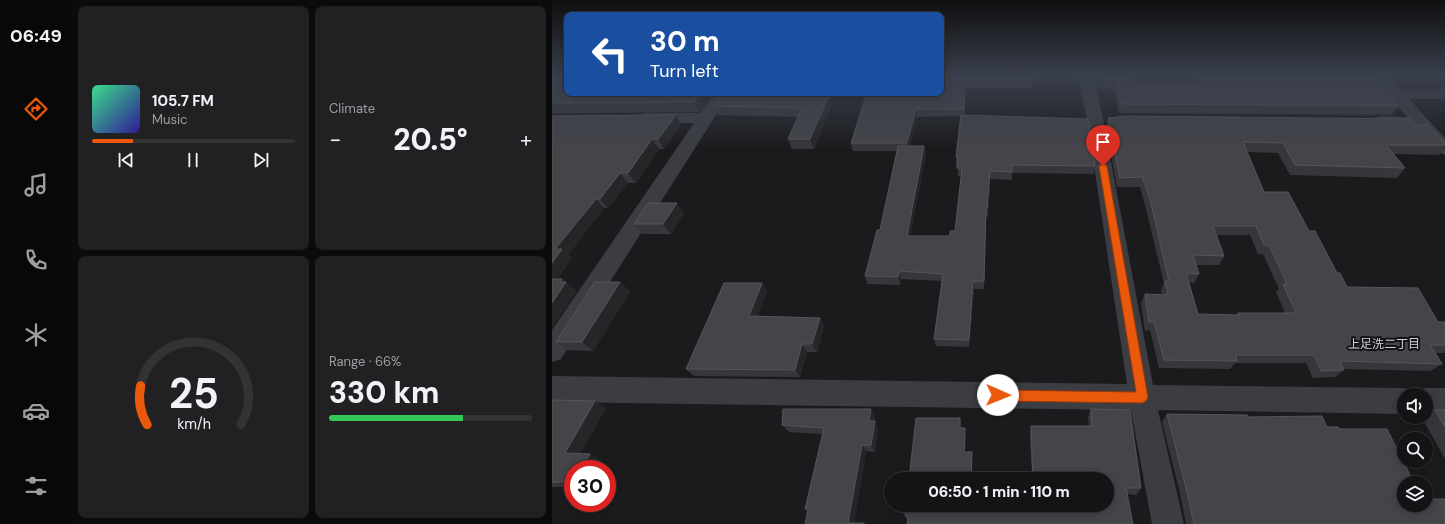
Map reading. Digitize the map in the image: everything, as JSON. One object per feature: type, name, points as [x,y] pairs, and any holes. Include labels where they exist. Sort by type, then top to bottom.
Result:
[{"type":"street","points":[[552,351],[717,100]]},
{"type":"street","points":[[1096,100],[1103,119],[1142,397],[1168,524]]},
{"type":"street","points":[[1401,100],[1445,149]]},
{"type":"street","points":[[629,118],[706,118]]},
{"type":"street","points":[[1365,121],[1420,122]]},
{"type":"street","points":[[552,389],[1397,401]]},
{"type":"street","points":[[1433,401],[1445,401]]},
{"type":"building","points":[[552,100],[695,100],[694,102],[552,103]]},
{"type":"building","points":[[716,100],[827,100],[810,139],[788,139],[802,108],[713,106]]},
{"type":"building","points":[[865,100],[964,100],[964,109],[916,109],[907,143],[851,143]]},
{"type":"building","points":[[1120,100],[1393,100],[1398,106],[1121,104]]},
{"type":"building","points":[[676,115],[658,139],[652,139],[628,173],[620,173],[600,199],[596,199],[555,249],[562,249],[552,263],[552,116]]},
{"type":"building","points":[[961,115],[1088,119],[1095,166],[1012,165],[1012,172],[990,171],[986,209],[984,281],[973,281],[969,340],[934,339],[943,274],[900,271],[898,277],[865,276],[877,230],[880,230],[898,146],[924,146],[907,236],[950,236],[950,231],[955,231],[962,168],[957,168],[958,157],[956,157]]},
{"type":"building","points":[[1125,116],[1410,119],[1415,125],[1428,125],[1445,143],[1445,145],[1386,145],[1405,168],[1295,165],[1283,143],[1243,142],[1264,192],[1288,192],[1309,231],[1315,231],[1337,273],[1340,273],[1347,287],[1418,288],[1438,322],[1445,322],[1445,345],[1430,345],[1442,364],[1340,361],[1344,370],[1321,371],[1314,355],[1235,355],[1237,361],[1164,360],[1154,322],[1149,322],[1145,294],[1168,295],[1165,281],[1169,281],[1150,199],[1142,177],[1120,178],[1108,118]],"holes":[[[1213,226],[1256,226],[1264,245],[1269,245],[1287,284],[1283,284],[1296,313],[1238,313],[1239,315],[1198,314],[1186,273],[1199,274],[1193,255],[1224,256]]]},
{"type":"building","points":[[648,203],[677,203],[663,224],[634,224]]},
{"type":"building","points":[[552,279],[562,279],[560,282],[566,282],[552,303]]},
{"type":"building","points":[[595,282],[620,282],[582,342],[556,342]]},
{"type":"building","points":[[724,283],[762,283],[749,316],[820,318],[812,344],[802,344],[795,370],[686,369]]},
{"type":"building","points":[[552,400],[595,401],[565,453],[590,454],[586,460],[564,460],[564,482],[552,482]]},
{"type":"building","points":[[783,409],[871,409],[869,421],[875,421],[871,445],[862,445],[848,523],[864,524],[805,524],[808,509],[805,509],[824,428],[782,425]]},
{"type":"building","points":[[1091,409],[1130,410],[1141,488],[1126,488],[1133,524],[907,524],[908,516],[905,516],[905,512],[1114,512],[1114,472],[1033,472],[1031,426],[1092,426]]},
{"type":"building","points":[[1435,410],[1445,410],[1445,427]]},
{"type":"building","points":[[1167,414],[1247,415],[1248,417],[1322,416],[1327,427],[1338,427],[1340,429],[1387,429],[1397,449],[1397,468],[1406,468],[1410,476],[1397,476],[1397,512],[1433,512],[1433,499],[1445,499],[1445,524],[1194,524]]},
{"type":"building","points":[[916,418],[960,418],[960,428],[965,428],[964,452],[972,452],[971,472],[910,472]]},
{"type":"district","name":"上足洗二丁目","points":[[1384,344]]},
{"type":"route","points":[[998,395],[1142,397],[1103,166]]}]
